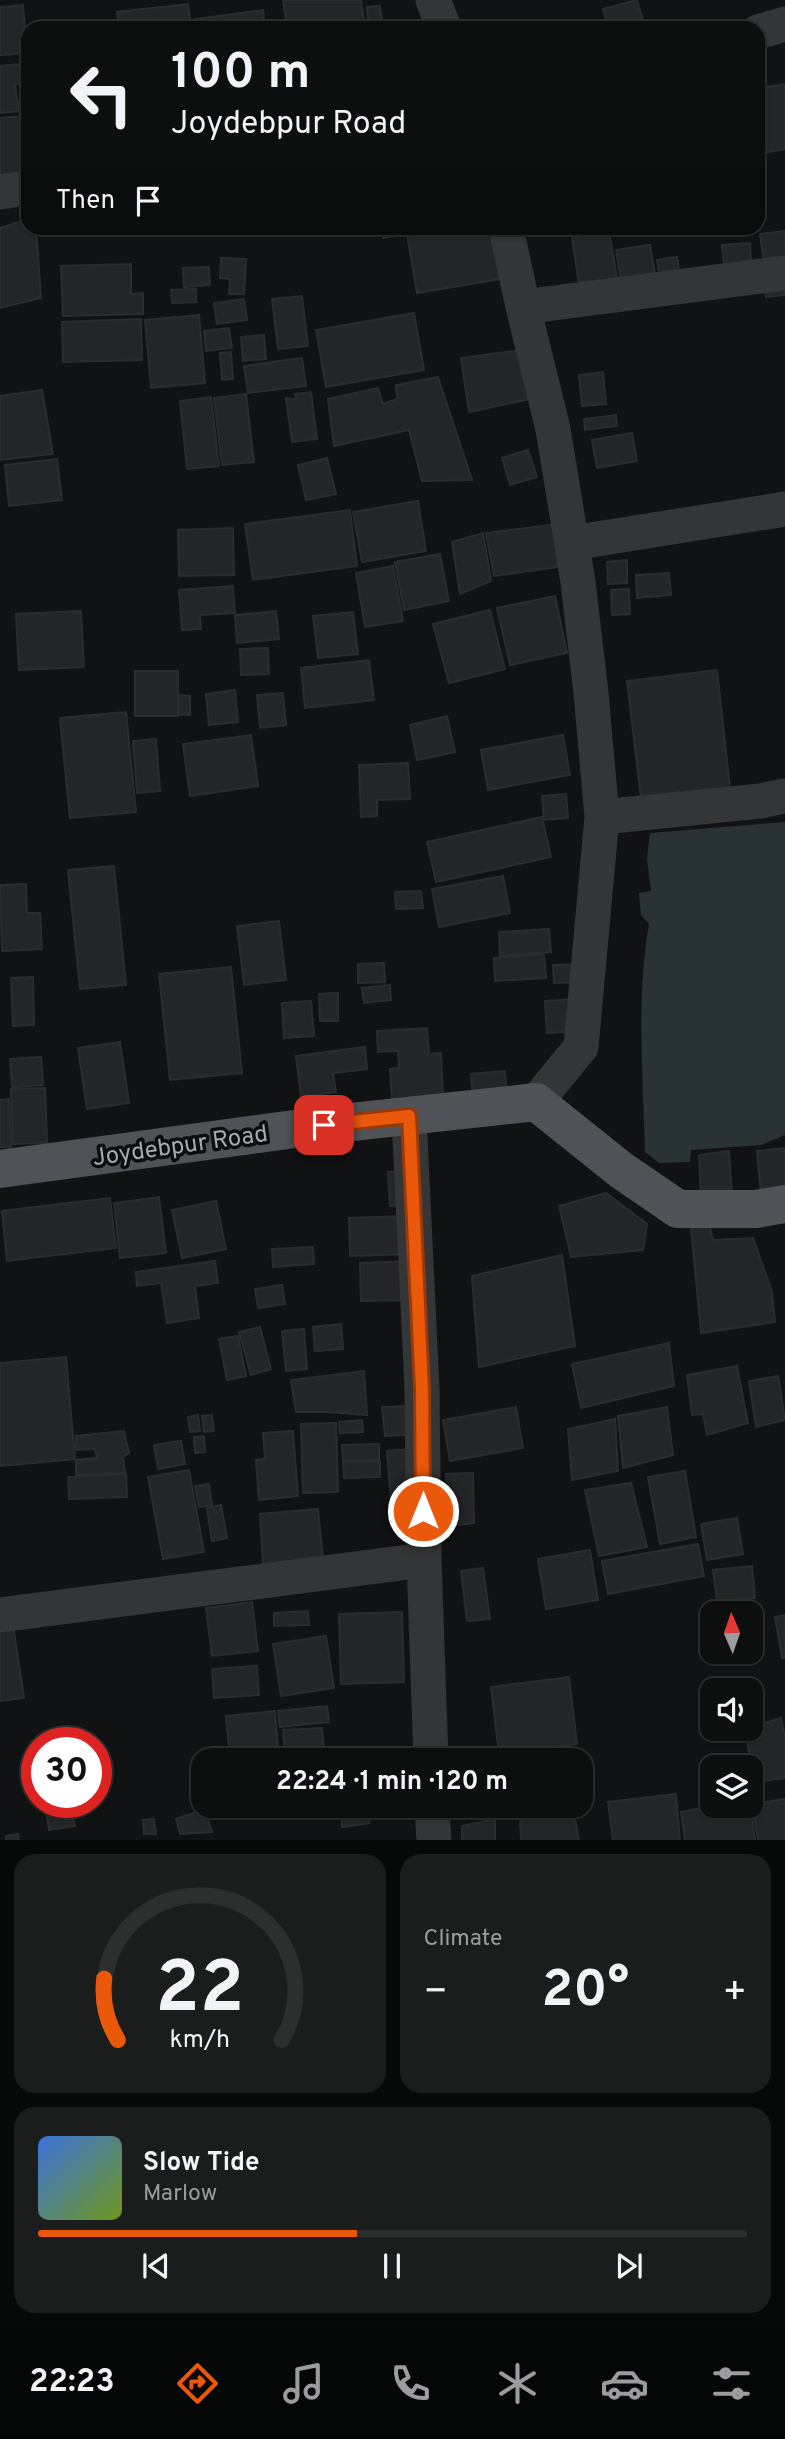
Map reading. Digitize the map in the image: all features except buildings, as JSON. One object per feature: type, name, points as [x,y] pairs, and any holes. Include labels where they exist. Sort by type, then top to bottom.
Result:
[{"type":"main road","name":"Joydebpur Road","points":[[0,1169],[536,1102]]},
{"type":"main road","points":[[536,1102],[621,1170],[678,1209],[756,1209],[785,1204]]},
{"type":"street","points":[[433,0],[441,21]]},
{"type":"street","points":[[765,30],[785,24]]},
{"type":"street","points":[[0,192],[21,189]]},
{"type":"street","points":[[508,235],[554,429],[591,693],[602,817],[581,1047],[536,1102]]},
{"type":"street","points":[[523,307],[785,273]]},
{"type":"street","points":[[572,543],[785,509]]},
{"type":"street","points":[[602,817],[785,796]]},
{"type":"street","points":[[409,1116],[422,1389],[431,1748]]},
{"type":"street","points":[[0,1615],[424,1560]]},
{"type":"street","points":[[432,1818],[433,1840]]},
{"type":"shaded area","points":[[785,822],[785,1135],[761,1145],[691,1150],[690,1162],[659,1163],[645,1152],[642,1066],[641,1009],[649,924],[641,915],[639,893],[651,891],[647,859],[650,833]]},
{"type":"route","points":[[324,1125],[409,1116],[422,1389],[423,1511]]}]
